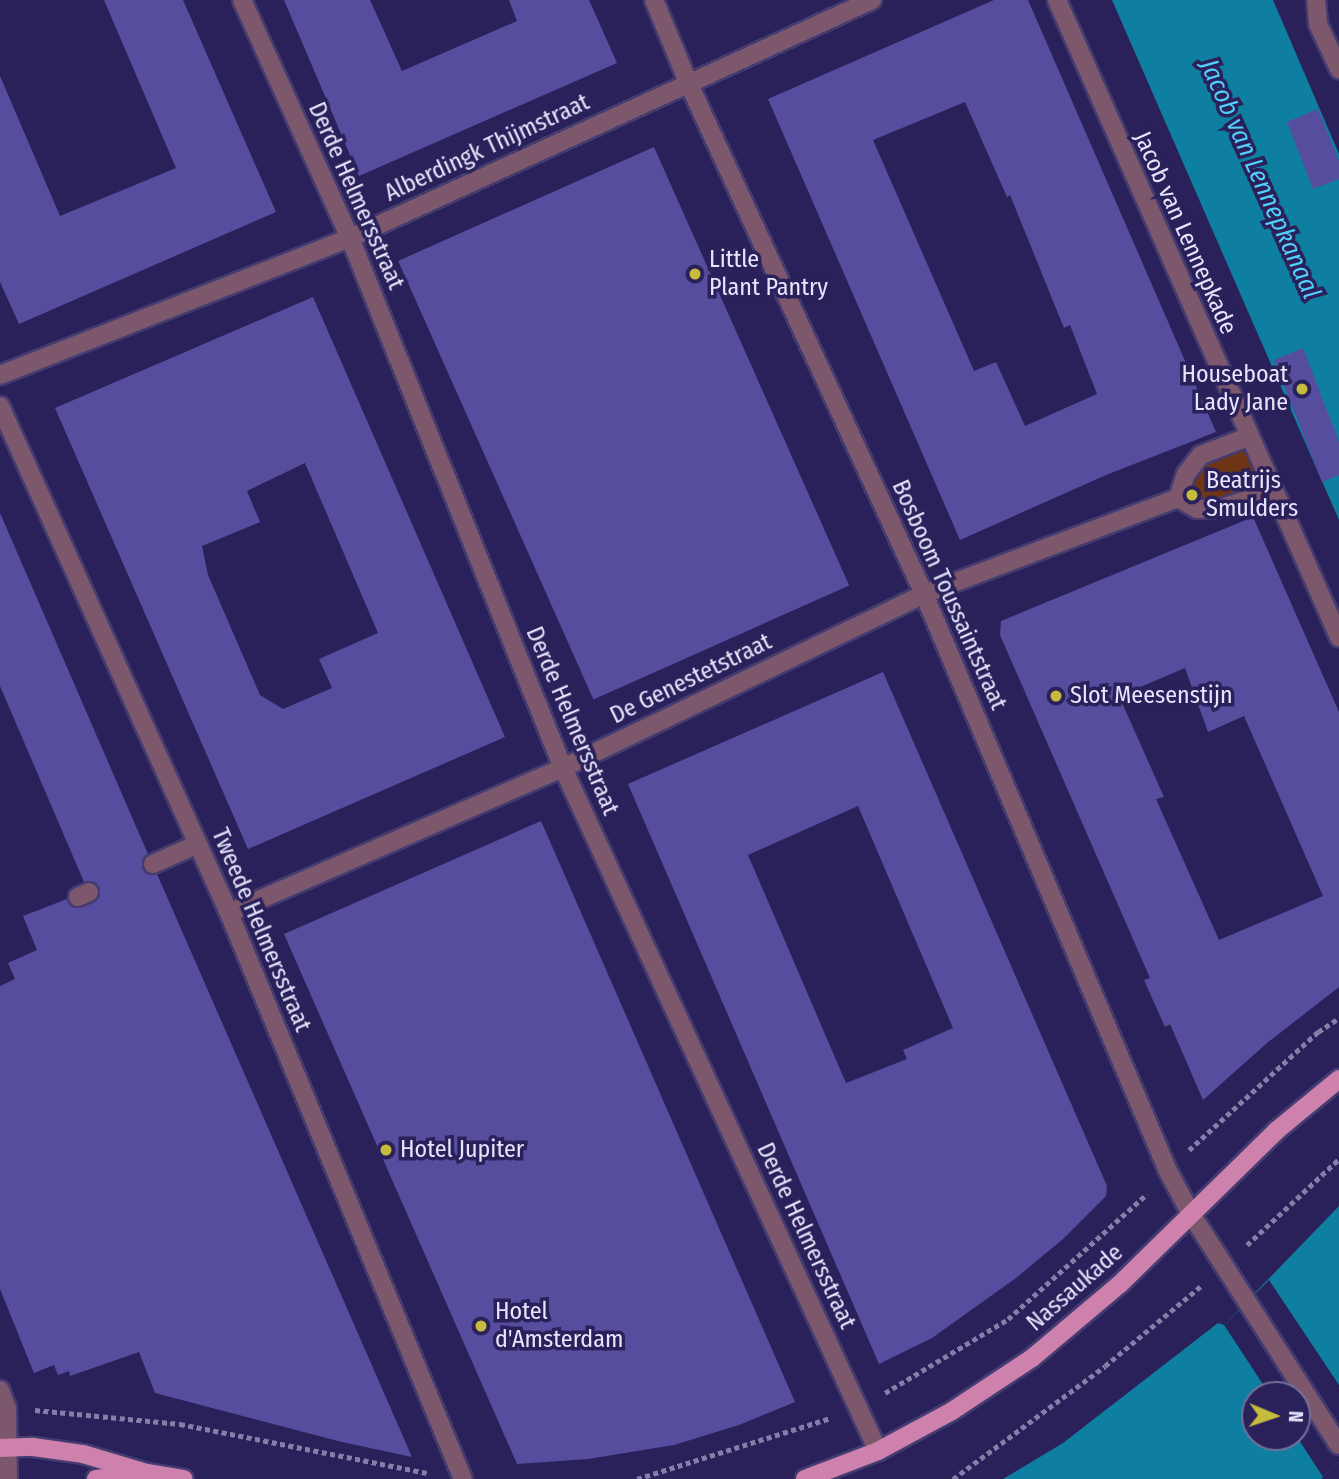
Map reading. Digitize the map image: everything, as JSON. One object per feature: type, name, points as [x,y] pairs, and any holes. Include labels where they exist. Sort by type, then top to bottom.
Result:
[{"type":"main road","name":"Nassaukade","points":[[805,1479],[878,1451],[952,1411],[1032,1358],[1120,1284],[1276,1131],[1339,1079]]},
{"type":"main road","points":[[4,1448],[83,1454],[147,1473],[184,1479]]},
{"type":"main road","points":[[96,1479],[147,1473]]},
{"type":"street","name":"Derde Helmersstraat","points":[[242,0],[350,238],[563,768],[878,1451]]},
{"type":"street","name":"Bosboom Toussaintstraat","points":[[654,0],[688,82],[925,594],[1168,1171],[1224,1268],[1339,1445]]},
{"type":"street","name":"Alberdingk Thijmstraat","points":[[0,375],[350,238],[872,0]]},
{"type":"street","name":"Jacob van Lennepkade","points":[[1057,0],[1248,438],[1339,637]]},
{"type":"street","points":[[1316,0],[1318,24],[1339,69]]},
{"type":"street","name":"Tweede Helmersstraat","points":[[0,406],[229,913],[463,1479]]},
{"type":"street","points":[[1248,438],[1201,455],[1186,474],[1178,498],[1197,509],[1222,508],[1272,491]]},
{"type":"street","name":"De Genestetstraat","points":[[229,913],[563,768],[925,594],[1178,498]]},
{"type":"street","points":[[153,864],[198,844]]},
{"type":"street","points":[[0,1390],[8,1408],[4,1448],[8,1479]]},
{"type":"path","points":[[1168,1171],[1229,1111],[1318,1032],[1339,1018]]},
{"type":"path","points":[[953,1479],[1105,1366],[1224,1268],[1339,1159]]},
{"type":"path","points":[[637,1479],[859,1409],[1007,1319],[1137,1206]]},
{"type":"path","points":[[8,1408],[180,1424],[429,1474]]},
{"type":"shaded area","points":[[1244,442],[1266,489],[1213,506],[1187,500],[1192,473],[1204,460]]},
{"type":"water","name":"Jacob van Lennepkanaal","points":[[1112,0],[1273,0],[1339,154],[1339,520]]},
{"type":"water","points":[[1339,1206],[1339,1462],[1321,1479],[1003,1479],[1063,1443],[1218,1323],[1224,1325]]},
{"type":"pier","points":[[1269,1280],[1339,1385],[1339,1462],[1323,1477],[1306,1451],[1311,1451],[1311,1381],[1261,1381],[1224,1325]]},
{"type":"building","points":[[104,0],[183,0],[276,212],[19,324],[0,282],[0,76],[60,216],[176,168]]},
{"type":"building","points":[[284,0],[370,0],[402,71],[517,21],[509,0],[589,0],[617,63],[359,176]]},
{"type":"building","points":[[994,0],[1028,0],[1216,432],[1106,475],[960,540],[768,99]],"holes":[[[965,102],[1007,197],[1010,195],[1064,328],[1070,325],[1097,394],[1025,426],[996,362],[974,371],[873,140]]]},
{"type":"building","points":[[1318,109],[1339,161],[1339,179],[1313,189],[1287,122]]},
{"type":"building","points":[[654,147],[849,586],[593,699],[398,261]]},
{"type":"building","points":[[313,297],[505,737],[248,849],[55,408]],"holes":[[[305,463],[378,633],[319,659],[332,688],[283,709],[260,695],[208,575],[202,546],[260,522],[247,491]]]},
{"type":"building","name":"Houseboat Lady Jane","points":[[1303,348],[1339,442],[1339,475],[1322,482],[1274,360]]},
{"type":"building","points":[[0,513],[148,854],[143,858],[142,868],[147,874],[157,874],[412,1457],[342,1442],[155,1393],[139,1352],[70,1376],[69,1371],[58,1375],[54,1365],[34,1373],[0,1289],[0,986],[15,979],[8,963],[37,950],[23,916],[67,899],[72,907],[83,907],[98,899],[100,892],[95,882],[84,882],[0,686]]},
{"type":"building","points":[[1253,517],[1339,712],[1339,987],[1267,1043],[1203,1100],[1170,1024],[1165,1027],[1144,980],[1150,978],[1000,635],[1001,621]],"holes":[[[1185,668],[1208,732],[1244,716],[1323,896],[1219,940],[1156,799],[1164,797],[1119,696]]]},
{"type":"building","points":[[883,672],[1107,1186],[1106,1196],[1063,1239],[1016,1278],[932,1338],[879,1364],[628,784]],"holes":[[[858,806],[953,1028],[903,1050],[907,1059],[846,1083],[748,855]]]},
{"type":"building","points":[[541,821],[795,1402],[739,1425],[674,1445],[588,1459],[517,1464],[284,934]]},
{"type":"place","name":"Little Plant Pantry","points":[[695,274]]},
{"type":"place","name":"Houseboat Lady Jane","points":[[1302,389]]},
{"type":"place","name":"Beatrijs Smulders","points":[[1192,495]]},
{"type":"place","name":"Slot Meesenstijn","points":[[1056,696]]},
{"type":"place","name":"Hotel Jupiter","points":[[386,1150]]},
{"type":"place","name":"Hotel d'Amsterdam","points":[[481,1326]]}]
